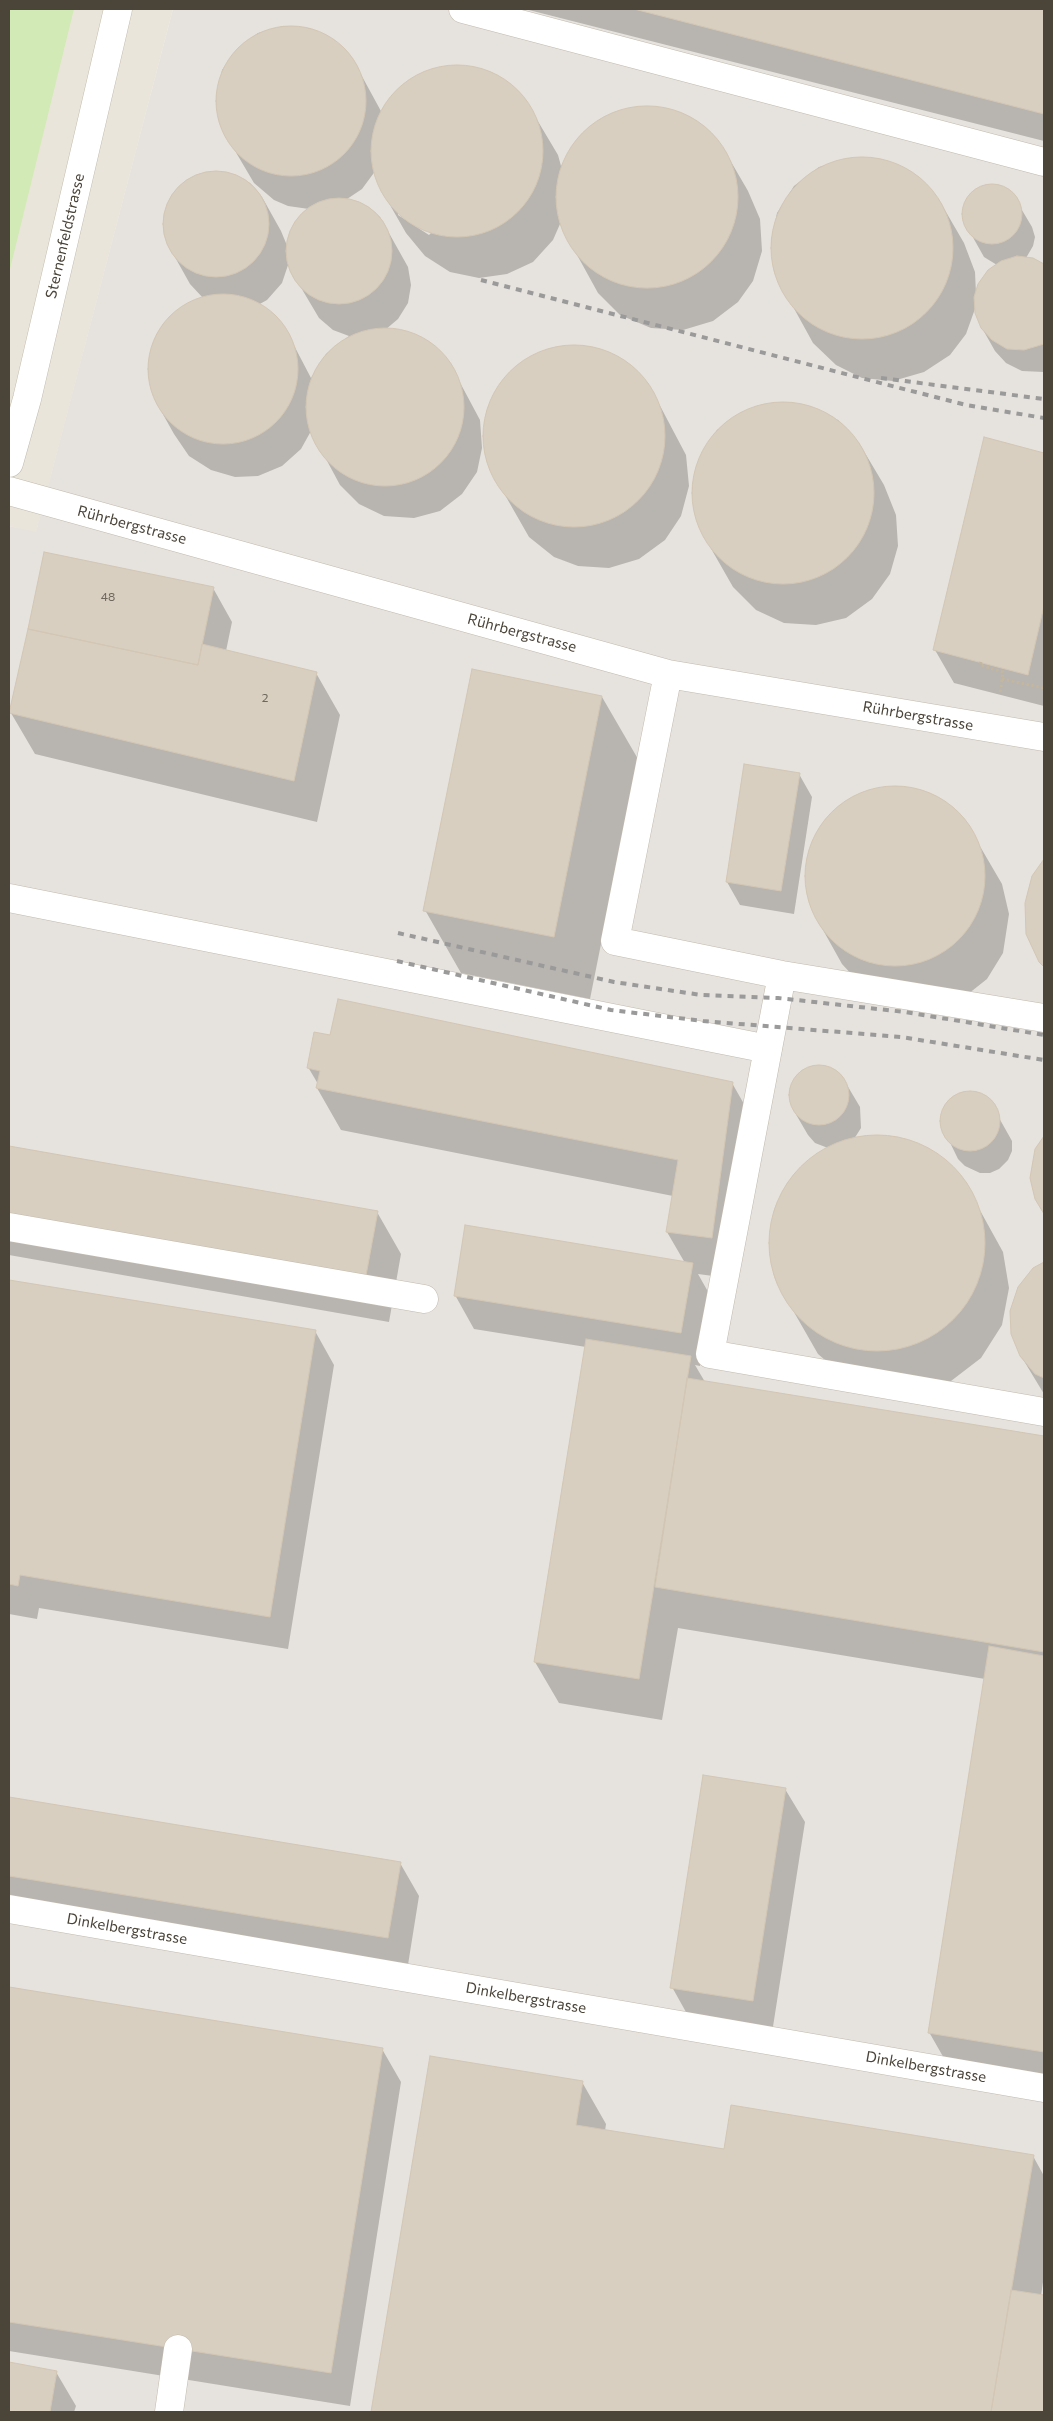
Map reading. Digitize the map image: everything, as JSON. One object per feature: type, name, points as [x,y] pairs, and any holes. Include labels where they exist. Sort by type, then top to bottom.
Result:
[{"type":"street","name":"Sternenfeldstrasse","points":[[9,462],[27,399],[118,9]]},
{"type":"street","points":[[463,9],[1044,162]]},
{"type":"street","name":"Rührbergstrasse","points":[[9,491],[668,674],[1044,737]]},
{"type":"street","points":[[668,674],[615,941],[782,975],[1044,1018]]},
{"type":"street","points":[[9,898],[768,1049]]},
{"type":"street","points":[[782,975],[710,1354],[1044,1412]]},
{"type":"street","points":[[9,1226],[424,1299]]},
{"type":"street","name":"Dinkelbergstrasse","points":[[9,1908],[1044,2088]]},
{"type":"street","points":[[169,2412],[178,2348]]},
{"type":"path","points":[[981,662],[980,666],[1004,672],[998,699]]},
{"type":"path","points":[[1002,680],[1044,688]]},
{"type":"shaded area","points":[[9,9],[173,9],[36,533],[9,526]]},
{"type":"shaded area","points":[[173,9],[1044,9],[1044,2412],[9,2412],[9,526],[36,532]]},
{"type":"green space","points":[[9,9],[74,9],[9,273]]},
{"type":"building","points":[[634,9],[1044,9],[1044,114]]},
{"type":"building","points":[[291,26],[306,27],[320,31],[333,38],[344,48],[354,59],[361,72],[365,86],[365,116],[361,130],[354,143],[344,154],[333,164],[320,171],[306,175],[291,176],[276,175],[262,171],[249,164],[238,154],[228,143],[221,130],[217,116],[216,101],[217,86],[221,72],[228,59],[238,48],[249,38],[262,31],[276,27]]},
{"type":"building","points":[[457,65],[474,67],[490,72],[505,80],[523,97],[539,126],[543,151],[541,168],[536,184],[528,199],[511,217],[482,233],[457,237],[440,235],[424,230],[409,222],[391,205],[375,176],[371,151],[373,134],[378,118],[386,103],[403,85],[432,69]]},
{"type":"building","points":[[656,106],[682,113],[698,121],[717,139],[731,162],[738,188],[738,206],[731,232],[723,248],[705,267],[698,273],[673,284],[656,288],[638,288],[612,281],[596,273],[571,248],[563,232],[558,215],[556,188],[563,162],[571,146],[596,121],[612,113],[629,108]]},
{"type":"building","points":[[871,157],[897,164],[913,172],[932,190],[946,213],[953,239],[953,257],[946,283],[938,299],[920,318],[913,324],[888,335],[871,339],[853,339],[827,332],[811,324],[786,299],[778,283],[773,266],[771,239],[778,213],[786,197],[811,172],[827,164],[844,159]]},
{"type":"building","points":[[216,171],[236,175],[253,187],[265,204],[269,224],[265,244],[253,261],[236,273],[216,277],[196,273],[179,261],[167,244],[163,224],[167,204],[179,187],[196,175]]},
{"type":"building","points":[[992,184],[1008,189],[1013,193],[1017,198],[1022,214],[1017,230],[1013,235],[1008,239],[992,244],[976,239],[971,235],[967,230],[962,214],[967,198],[971,193],[976,189]]},
{"type":"building","points":[[339,198],[359,202],[376,214],[388,231],[392,251],[388,271],[376,288],[359,300],[339,304],[319,300],[302,288],[290,271],[286,251],[290,231],[302,214],[319,202]]},
{"type":"building","points":[[1017,256],[1033,258],[1044,264],[1044,344],[1024,350],[1007,349],[992,340],[981,328],[975,313],[974,297],[978,284],[988,270],[1001,261]]},
{"type":"building","points":[[223,294],[238,295],[252,300],[276,316],[292,340],[297,354],[297,384],[292,398],[276,422],[252,438],[238,443],[223,444],[208,443],[194,438],[170,422],[154,398],[149,384],[148,369],[149,354],[154,340],[170,316],[194,300],[208,295]]},
{"type":"building","points":[[385,328],[415,334],[429,341],[441,351],[451,363],[458,377],[464,407],[458,437],[451,451],[441,463],[429,473],[415,480],[385,486],[355,480],[341,473],[329,463],[319,451],[312,437],[306,407],[312,377],[319,363],[329,351],[341,341],[355,334]]},
{"type":"building","points":[[574,345],[592,347],[609,352],[632,366],[644,378],[658,401],[663,418],[665,436],[663,454],[658,471],[644,494],[632,506],[609,520],[592,525],[574,527],[556,525],[539,520],[516,506],[504,494],[490,471],[485,454],[483,436],[485,418],[490,401],[504,378],[516,366],[539,352],[556,347]]},
{"type":"building","points":[[792,402],[818,409],[834,417],[853,435],[867,458],[874,484],[874,502],[867,528],[859,544],[841,563],[834,569],[809,580],[792,584],[774,584],[748,577],[732,569],[707,544],[699,528],[694,511],[692,484],[699,458],[707,442],[732,417],[748,409],[765,404]]},
{"type":"building","points":[[984,437],[1044,453],[1044,606],[1028,675],[933,650]]},
{"type":"building","points":[[44,552],[214,587],[198,665],[28,629]]},
{"type":"building","points":[[28,629],[198,665],[202,644],[317,672],[294,781],[9,713]]},
{"type":"building","points":[[472,669],[602,696],[554,937],[423,911]]},
{"type":"building","points":[[744,764],[800,773],[781,891],[726,882]]},
{"type":"building","points":[[895,786],[929,793],[945,801],[964,819],[970,826],[981,850],[985,876],[978,910],[970,926],[952,945],[945,951],[921,962],[895,966],[861,959],[845,951],[826,933],[820,926],[809,902],[805,876],[812,842],[820,826],[838,807],[845,801],[869,790]]},
{"type":"building","points":[[1044,859],[1044,967],[1039,962],[1026,934],[1025,903],[1032,876]]},
{"type":"building","points":[[338,999],[733,1082],[712,1238],[666,1232],[678,1160],[316,1088],[320,1071],[307,1068],[314,1032],[330,1035]]},
{"type":"building","points":[[813,1065],[825,1065],[836,1070],[844,1078],[849,1089],[847,1107],[836,1120],[825,1125],[813,1125],[802,1120],[794,1112],[789,1101],[789,1089],[794,1078],[802,1070]]},
{"type":"building","points":[[970,1091],[986,1096],[991,1100],[995,1105],[1000,1121],[995,1137],[991,1142],[986,1146],[970,1151],[954,1146],[949,1142],[945,1137],[940,1121],[945,1105],[949,1100],[954,1096]]},
{"type":"building","points":[[877,1135],[898,1137],[928,1148],[953,1167],[972,1192],[983,1222],[985,1243],[983,1264],[972,1294],[953,1319],[928,1338],[898,1349],[877,1351],[856,1349],[826,1338],[801,1319],[782,1294],[771,1264],[769,1243],[771,1222],[782,1192],[801,1167],[826,1148],[856,1137]]},
{"type":"building","points":[[1044,1136],[1044,1214],[1035,1199],[1030,1178],[1035,1149]]},
{"type":"building","points":[[9,1146],[378,1211],[365,1281],[9,1218]]},
{"type":"building","points":[[465,1225],[693,1263],[681,1333],[454,1296]]},
{"type":"building","points":[[1044,1262],[1044,1378],[1035,1374],[1020,1356],[1011,1334],[1010,1311],[1018,1287],[1033,1268]]},
{"type":"building","points":[[9,1280],[316,1330],[270,1617],[20,1575],[18,1586],[9,1584]]},
{"type":"building","points":[[586,1339],[691,1356],[639,1679],[534,1662]]},
{"type":"building","points":[[687,1378],[1044,1436],[1044,1652],[655,1587]]},
{"type":"building","points":[[989,1646],[1044,1656],[1044,2052],[928,2033]]},
{"type":"building","points":[[703,1775],[786,1788],[753,2001],[670,1988]]},
{"type":"building","points":[[9,1797],[401,1862],[388,1938],[9,1876]]},
{"type":"building","points":[[9,1987],[383,2048],[331,2373],[9,2322]]},
{"type":"building","points":[[430,2056],[583,2081],[576,2125],[724,2149],[731,2105],[1034,2155],[991,2412],[371,2412]]},
{"type":"building","points":[[1011,2290],[1044,2295],[1044,2412],[991,2412]]},
{"type":"building","points":[[9,2362],[57,2371],[50,2412],[9,2412]]},
{"type":"railway","points":[[481,280],[966,405],[1044,418]]},
{"type":"railway","points":[[881,378],[1044,399]]},
{"type":"railway","points":[[398,933],[614,982],[701,995],[778,998],[905,1012],[1044,1035]]},
{"type":"railway","points":[[397,961],[611,1010],[703,1021],[901,1037],[1044,1060]]}]
